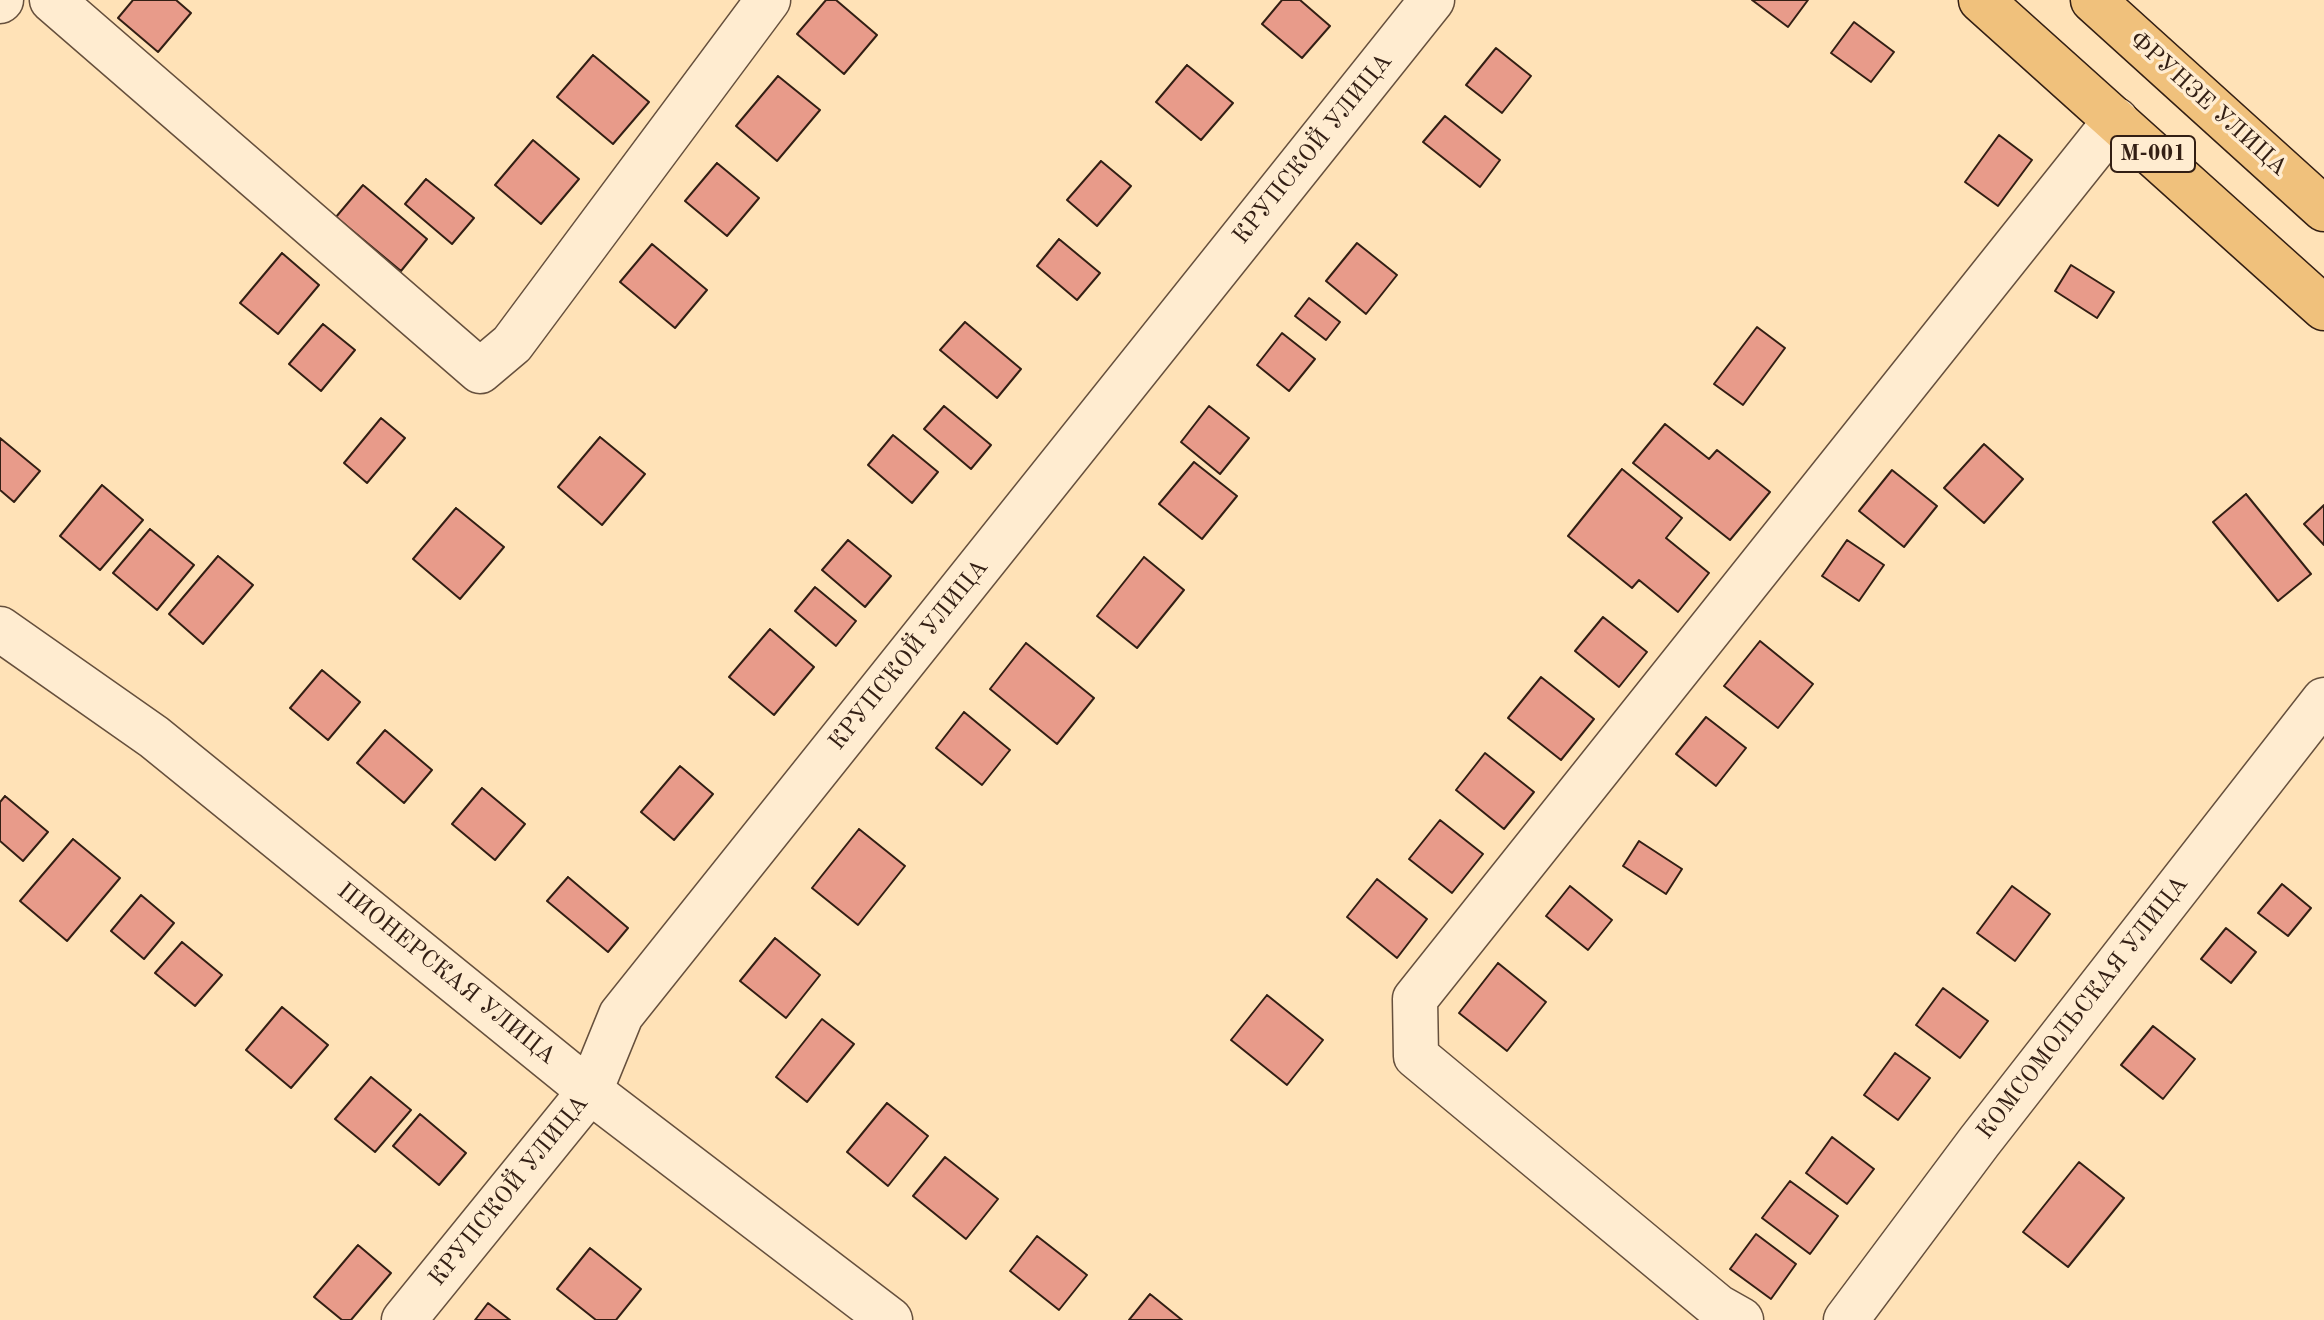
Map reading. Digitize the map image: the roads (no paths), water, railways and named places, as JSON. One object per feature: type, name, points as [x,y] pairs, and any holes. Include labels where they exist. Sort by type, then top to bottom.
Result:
[{"type":"main road","name":"M-001","points":[[1981,0],[2324,308]]},
{"type":"main road","name":"ФРУНЗЕ УЛИЦА","points":[[2093,0],[2324,209]]},
{"type":"street","points":[[52,0],[480,371],[512,344],[768,0]]},
{"type":"street","name":"КРУПСКОЙ УЛИЦА","points":[[404,1320],[590,1091],[621,1015],[1432,0]]},
{"type":"street","points":[[1741,1320],[1718,1307],[1416,1056],[1415,999],[2116,120]]},
{"type":"street","name":"ПИОНЕРСКАЯ УЛИЦА","points":[[0,629],[154,737],[590,1091],[890,1320]]},
{"type":"street","name":"КОМСОМОЛЬСКАЯ УЛИЦА","points":[[1846,1320],[1979,1142],[2324,700]]}]
